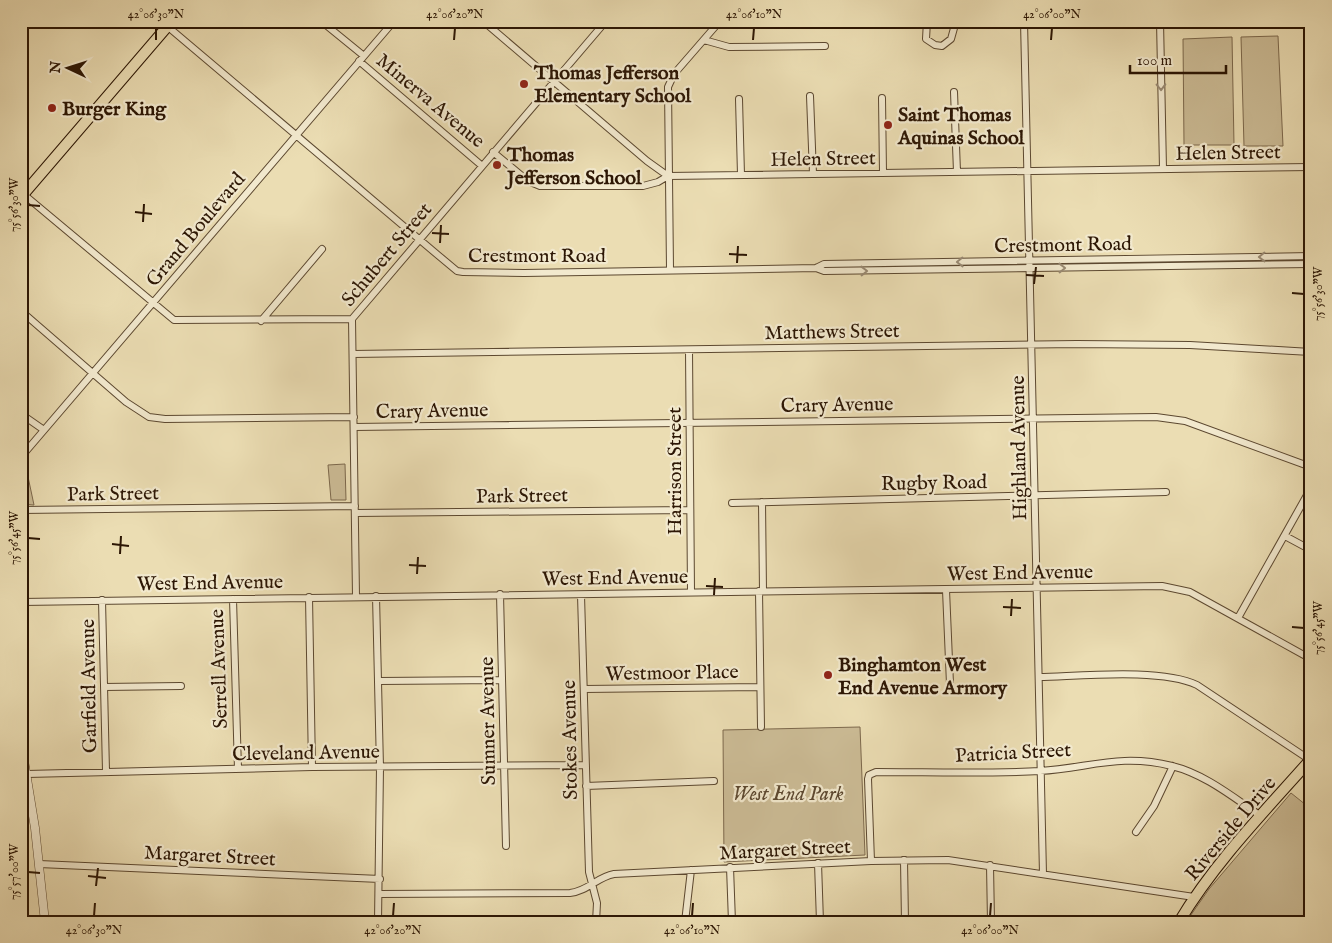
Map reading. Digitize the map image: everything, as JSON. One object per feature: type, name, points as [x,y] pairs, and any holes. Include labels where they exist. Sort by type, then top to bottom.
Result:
[{"type":"main road","points":[[22,195],[170,24]]},
{"type":"main road","name":"Riverside Drive","points":[[1179,922],[1194,897],[1310,760]]},
{"type":"street","name":"Minerva Avenue","points":[[321,21],[482,165]]},
{"type":"street","name":"Grand Boulevard","points":[[21,457],[394,21]]},
{"type":"street","points":[[483,21],[647,161],[668,176]]},
{"type":"street","name":"Schubert Street","points":[[356,596],[352,319],[606,21]]},
{"type":"street","points":[[670,270],[668,88],[674,74],[720,21]]},
{"type":"street","points":[[927,21],[926,39],[935,45],[942,46],[951,39],[956,21]]},
{"type":"street","name":"Highland Avenue","points":[[1024,21],[1043,874]]},
{"type":"street","points":[[1160,21],[1163,169]]},
{"type":"street","name":"Crestmont Road","points":[[170,24],[419,240],[457,270],[463,272],[524,273],[816,268],[824,271],[1311,264]]},
{"type":"street","points":[[704,40],[729,47],[825,46]]},
{"type":"street","points":[[954,92],[957,172]]},
{"type":"street","points":[[810,96],[813,174]]},
{"type":"street","points":[[882,98],[883,173]]},
{"type":"street","points":[[739,99],[741,175]]},
{"type":"street","points":[[493,152],[528,181],[540,186],[643,186],[658,182],[668,176]]},
{"type":"street","name":"Helen Street","points":[[668,176],[1311,167]]},
{"type":"street","points":[[22,195],[170,318],[178,321],[352,319]]},
{"type":"street","points":[[261,321],[322,249]]},
{"type":"street","name":"Crestmont Road","points":[[816,268],[824,264],[1311,256]]},
{"type":"street","points":[[1229,257],[1229,265]]},
{"type":"street","points":[[1133,259],[1134,267]]},
{"type":"street","name":"Crary Avenue","points":[[21,311],[94,372],[126,402],[144,414],[155,418],[354,417]]},
{"type":"street","name":"Matthews Street","points":[[353,354],[1031,345],[1190,345],[1311,352]]},
{"type":"street","name":"Harrison Street","points":[[689,350],[691,592]]},
{"type":"street","points":[[21,414],[44,430]]},
{"type":"street","name":"Crary Avenue","points":[[354,427],[1156,417],[1185,421],[1311,467]]},
{"type":"street","points":[[1238,618],[1311,488]]},
{"type":"street","name":"Rugby Road","points":[[732,503],[1166,492]]},
{"type":"street","points":[[761,727],[762,502]]},
{"type":"street","name":"Park Street","points":[[21,510],[690,510]]},
{"type":"street","points":[[1285,536],[1311,550]]},
{"type":"street","name":"West End Avenue","points":[[21,602],[500,594],[1175,587],[1190,592],[1311,659]]},
{"type":"street","points":[[946,590],[950,684]]},
{"type":"street","name":"Sumner Avenue","points":[[500,594],[506,846]]},
{"type":"street","name":"Stokes Avenue","points":[[581,594],[589,872],[597,903],[596,922]]},
{"type":"street","points":[[376,596],[380,767],[380,894],[378,922]]},
{"type":"street","points":[[309,597],[312,767]]},
{"type":"street","name":"Serrell Avenue","points":[[233,598],[238,769]]},
{"type":"street","name":"Garfield Avenue","points":[[102,600],[106,771]]},
{"type":"street","points":[[1039,677],[1178,677],[1197,685],[1310,760]]},
{"type":"street","points":[[379,681],[502,680]]},
{"type":"street","points":[[104,686],[181,686]]},
{"type":"street","name":"Westmoor Place","points":[[584,689],[760,687]]},
{"type":"street","points":[[21,742],[26,774],[25,784],[39,864],[45,922]]},
{"type":"street","name":"Patricia Street","points":[[871,861],[868,779],[871,773],[1041,771],[1119,760],[1173,766],[1201,777],[1261,816]]},
{"type":"street","name":"Cleveland Avenue","points":[[26,774],[312,767],[504,764],[586,765]]},
{"type":"street","points":[[1136,832],[1154,806],[1173,766]]},
{"type":"street","points":[[586,786],[714,780]]},
{"type":"street","points":[[904,860],[905,922]]},
{"type":"street","name":"Margaret Street","points":[[380,894],[570,893],[585,890],[604,876],[614,874],[871,861],[948,860],[1194,897]]},
{"type":"street","name":"Margaret Street","points":[[39,864],[380,879]]},
{"type":"street","points":[[818,864],[820,922]]},
{"type":"street","points":[[990,866],[992,922]]},
{"type":"street","points":[[730,868],[732,922]]},
{"type":"street","points":[[685,922],[691,870]]},
{"type":"green space","points":[[1278,36],[1283,146],[1244,146],[1241,37]]},
{"type":"green space","points":[[1232,37],[1234,145],[1184,145],[1183,39]]},
{"type":"green space","points":[[345,464],[346,500],[331,500],[328,465]]},
{"type":"green space","points":[[27,472],[34,505],[21,504],[21,479]]},
{"type":"green space","name":"West End Park","points":[[860,727],[865,855],[724,862],[723,730]]},
{"type":"green space","points":[[1291,793],[1311,809],[1311,922],[1186,922],[1209,889]]},
{"type":"place","name":"Thomas Jefferson Elementary School","points":[[524,84]]},
{"type":"place","name":"Burger King","points":[[52,108]]},
{"type":"place","name":"Saint Thomas Aquinas School","points":[[888,125]]},
{"type":"place","name":"Thomas Jefferson School","points":[[497,165]]},
{"type":"place","name":"Binghamton West End Avenue Armory","points":[[828,675]]}]
